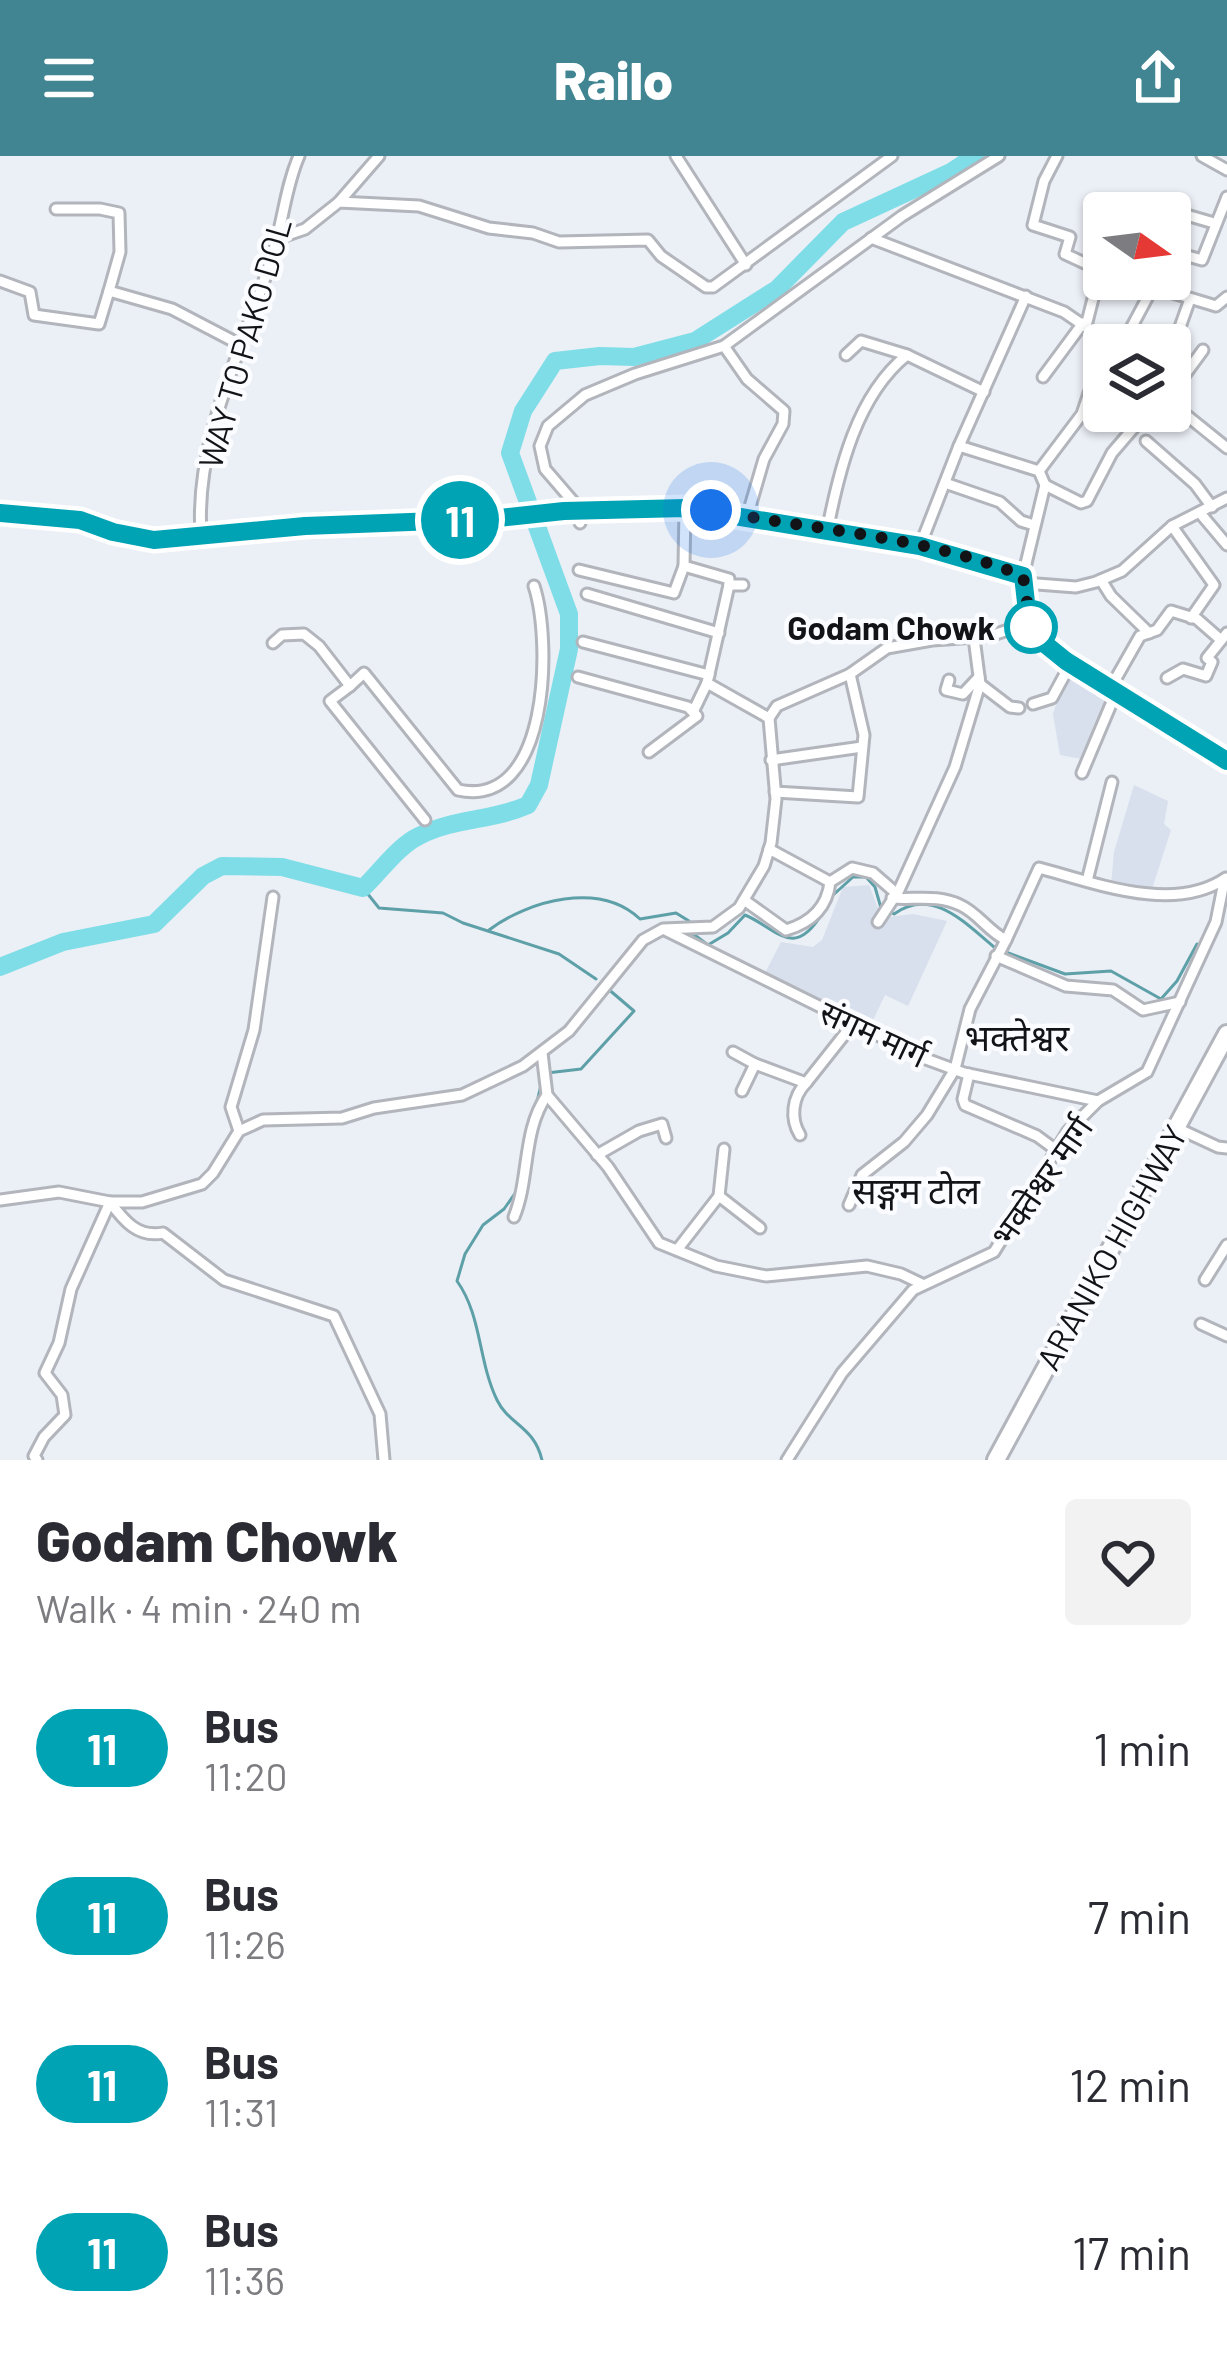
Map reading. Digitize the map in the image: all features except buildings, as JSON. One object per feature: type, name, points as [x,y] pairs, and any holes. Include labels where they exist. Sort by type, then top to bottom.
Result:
[{"type":"highway","name":"ARANIKO HIGHWAY","points":[[996,1460],[1227,1034]]},
{"type":"main road","points":[[0,513],[80,520],[154,540],[685,508],[920,546],[1023,579],[1029,623],[1040,640],[1066,661],[1227,760]]},
{"type":"street","name":"WAY TO PAKO DOL","points":[[201,534],[210,445],[299,156]]},
{"type":"street","points":[[276,238],[305,229],[339,202],[379,156]]},
{"type":"street","points":[[676,156],[746,265]]},
{"type":"street","points":[[339,202],[418,206],[559,242],[648,240],[661,256],[706,287],[720,284],[892,156]]},
{"type":"street","points":[[574,515],[545,469],[540,446],[548,426],[585,395],[724,346],[871,238],[999,156]]},
{"type":"street","points":[[1057,156],[1044,181],[1033,225],[1070,237],[1065,254],[1093,267],[1094,302],[1084,324]]},
{"type":"street","points":[[1202,156],[1227,170]]},
{"type":"street","points":[[1191,257],[1202,260],[1227,196]]},
{"type":"street","points":[[0,281],[30,292],[34,315],[99,324],[120,252],[119,213],[100,208],[56,209]]},
{"type":"street","points":[[1191,216],[1214,223]]},
{"type":"street","points":[[871,238],[1026,296],[1083,324]]},
{"type":"street","points":[[109,291],[172,309],[239,344]]},
{"type":"street","points":[[920,546],[1026,296]]},
{"type":"street","points":[[1191,298],[1216,306],[1227,297]]},
{"type":"street","points":[[1043,377],[1083,326]]},
{"type":"street","points":[[846,355],[861,341],[907,355],[984,392]]},
{"type":"street","points":[[724,346],[747,379],[784,411],[784,424],[764,459],[748,517]]},
{"type":"street","points":[[1191,368],[1203,350]]},
{"type":"street","points":[[827,531],[853,434],[886,374],[907,355]]},
{"type":"street","points":[[1039,471],[1083,411]]},
{"type":"street","points":[[1191,417],[1227,448]]},
{"type":"street","points":[[1045,485],[1081,503],[1087,501],[1112,453],[1130,432]]},
{"type":"street","points":[[1146,441],[1195,484],[1211,507]]},
{"type":"street","points":[[959,446],[1039,471],[1045,485],[1023,579],[1076,587],[1101,580],[1122,571],[1172,526],[1227,498]]},
{"type":"street","points":[[945,483],[1000,502],[1034,525]]},
{"type":"street","points":[[579,570],[674,593],[684,566],[685,508]]},
{"type":"street","points":[[1200,513],[1227,545]]},
{"type":"street","points":[[1172,526],[1214,584],[1191,618]]},
{"type":"street","points":[[684,566],[729,579],[708,679],[693,712]]},
{"type":"street","points":[[1101,580],[1150,633]]},
{"type":"street","points":[[729,585],[743,584]]},
{"type":"street","points":[[425,820],[330,701],[364,673],[458,790],[482,794],[500,787],[516,774],[529,753],[536,713],[541,680],[539,603],[534,586]]},
{"type":"street","points":[[587,594],[719,633]]},
{"type":"street","points":[[1082,773],[1114,688],[1140,636],[1157,630],[1171,611],[1224,636],[1207,658],[1213,662],[1206,676],[1183,669],[1167,678]]},
{"type":"street","points":[[0,1199],[59,1192],[110,1202],[142,1202],[202,1184],[239,1131],[263,1120],[342,1118],[374,1108],[462,1095],[543,1055],[569,1031],[643,940],[663,929],[713,926],[739,908],[769,849],[775,792],[769,718],[777,706],[850,674],[887,648],[1014,631],[1029,623]]},
{"type":"street","points":[[273,644],[282,635],[304,634],[350,686]]},
{"type":"street","points":[[878,922],[944,798],[980,681],[974,638]]},
{"type":"street","points":[[584,642],[708,679],[769,718]]},
{"type":"street","points":[[1033,704],[1052,698],[1065,674],[1066,661]]},
{"type":"street","points":[[775,792],[858,797],[862,720],[850,674]]},
{"type":"street","points":[[578,677],[688,707],[697,716],[649,752]]},
{"type":"street","points":[[949,680],[946,689],[963,694],[980,681]]},
{"type":"street","points":[[980,681],[1019,708]]},
{"type":"street","points":[[771,760],[862,747]]},
{"type":"street","points":[[1087,881],[1112,782]]},
{"type":"street","points":[[769,849],[830,882]]},
{"type":"street","points":[[744,900],[785,930],[809,923],[830,882],[852,868],[872,873],[894,896],[962,905],[985,929],[1006,940]]},
{"type":"street","points":[[849,1205],[862,1175],[904,1142],[955,1070],[970,1009],[1039,868],[1124,890],[1181,895],[1226,879]]},
{"type":"street","name":"भक्तेश्वर मार्ग","points":[[787,1460],[842,1373],[922,1284],[994,1252],[1068,1131],[1098,1101],[1147,1072],[1216,922],[1226,879]]},
{"type":"street","points":[[239,1131],[231,1107],[254,1030],[273,897]]},
{"type":"street","name":"संगम मार्ग","points":[[663,929],[852,1025],[955,1070],[1098,1101]]},
{"type":"street","points":[[996,956],[1066,986],[1113,991],[1143,1010],[1180,1002]]},
{"type":"street","points":[[800,1135],[792,1118],[799,1090],[852,1025]]},
{"type":"street","points":[[734,1052],[806,1083]]},
{"type":"street","points":[[543,1055],[547,1089],[659,1243],[716,1266],[766,1276],[867,1265],[922,1284]]},
{"type":"street","points":[[742,1091],[754,1064]]},
{"type":"street","points":[[969,1074],[965,1105],[1036,1136],[1056,1150]]},
{"type":"street","points":[[514,1217],[529,1141],[547,1089]]},
{"type":"street","points":[[598,1155],[639,1131],[662,1124],[666,1138]]},
{"type":"street","points":[[1177,1128],[1227,1148]]},
{"type":"street","points":[[676,1250],[719,1196],[724,1148]]},
{"type":"street","points":[[719,1196],[760,1228]]},
{"type":"street","points":[[37,1460],[34,1456],[44,1437],[65,1415],[62,1395],[45,1373],[71,1289],[110,1202]]},
{"type":"street","points":[[110,1202],[127,1226],[150,1236],[164,1234],[224,1280],[334,1316],[380,1414],[384,1460]]},
{"type":"street","points":[[1205,1280],[1227,1245]]},
{"type":"street","points":[[1201,1324],[1227,1336]]},
{"type":"shaded area","points":[[1066,673],[1108,697],[1093,727],[1087,760],[1060,755],[1053,714]]},
{"type":"shaded area","points":[[1134,785],[1168,801],[1164,824],[1171,830],[1152,889],[1111,885],[1114,852]]},
{"type":"shaded area","points":[[869,885],[887,917],[913,914],[947,921],[908,1006],[885,995],[867,1033],[763,977],[781,942],[813,947],[822,940],[843,887]]},
{"type":"waterway","points":[[0,967],[63,942],[154,924],[203,876],[222,866],[282,867],[363,888],[411,840],[528,805],[539,785],[569,649],[569,614],[510,453],[523,411],[555,361],[634,357],[695,341],[777,289],[843,222],[975,156]]},
{"type":"waterway","points":[[832,896],[853,877],[866,877],[875,887],[881,908],[894,914],[908,906],[935,906],[994,947]]},
{"type":"waterway","points":[[363,888],[379,908],[443,913],[559,954],[596,979]]},
{"type":"waterway","points":[[489,930],[544,903],[585,898],[624,907],[640,919],[676,913],[689,921]]},
{"type":"waterway","points":[[692,933],[708,945],[745,915],[794,938],[812,928],[822,914]]},
{"type":"waterway","points":[[1003,951],[1065,974],[1111,971],[1161,999],[1197,944]]},
{"type":"waterway","points":[[547,1073],[581,1069],[634,1011],[607,988]]},
{"type":"waterway","points":[[536,1106],[542,1081]]},
{"type":"waterway","points":[[530,1121],[516,1192],[483,1225],[465,1254],[457,1281],[471,1309],[497,1400],[533,1440],[542,1460]]},
{"type":"bus line","name":"11","points":[[0,513],[80,520],[113,532],[175,540],[305,526],[685,508],[920,546],[1023,576],[1028,620],[1040,640],[1227,761]]},
{"type":"place","name":"Godam Chowk","points":[[1031,627]]},
{"type":"district","name":"भक्तेश्वर","points":[[1017,1036]]},
{"type":"district","name":"सङ्गम टोल","points":[[916,1189]]},
{"type":"route","points":[[711,510],[920,546],[998,566],[1023,576],[1031,627]]}]
